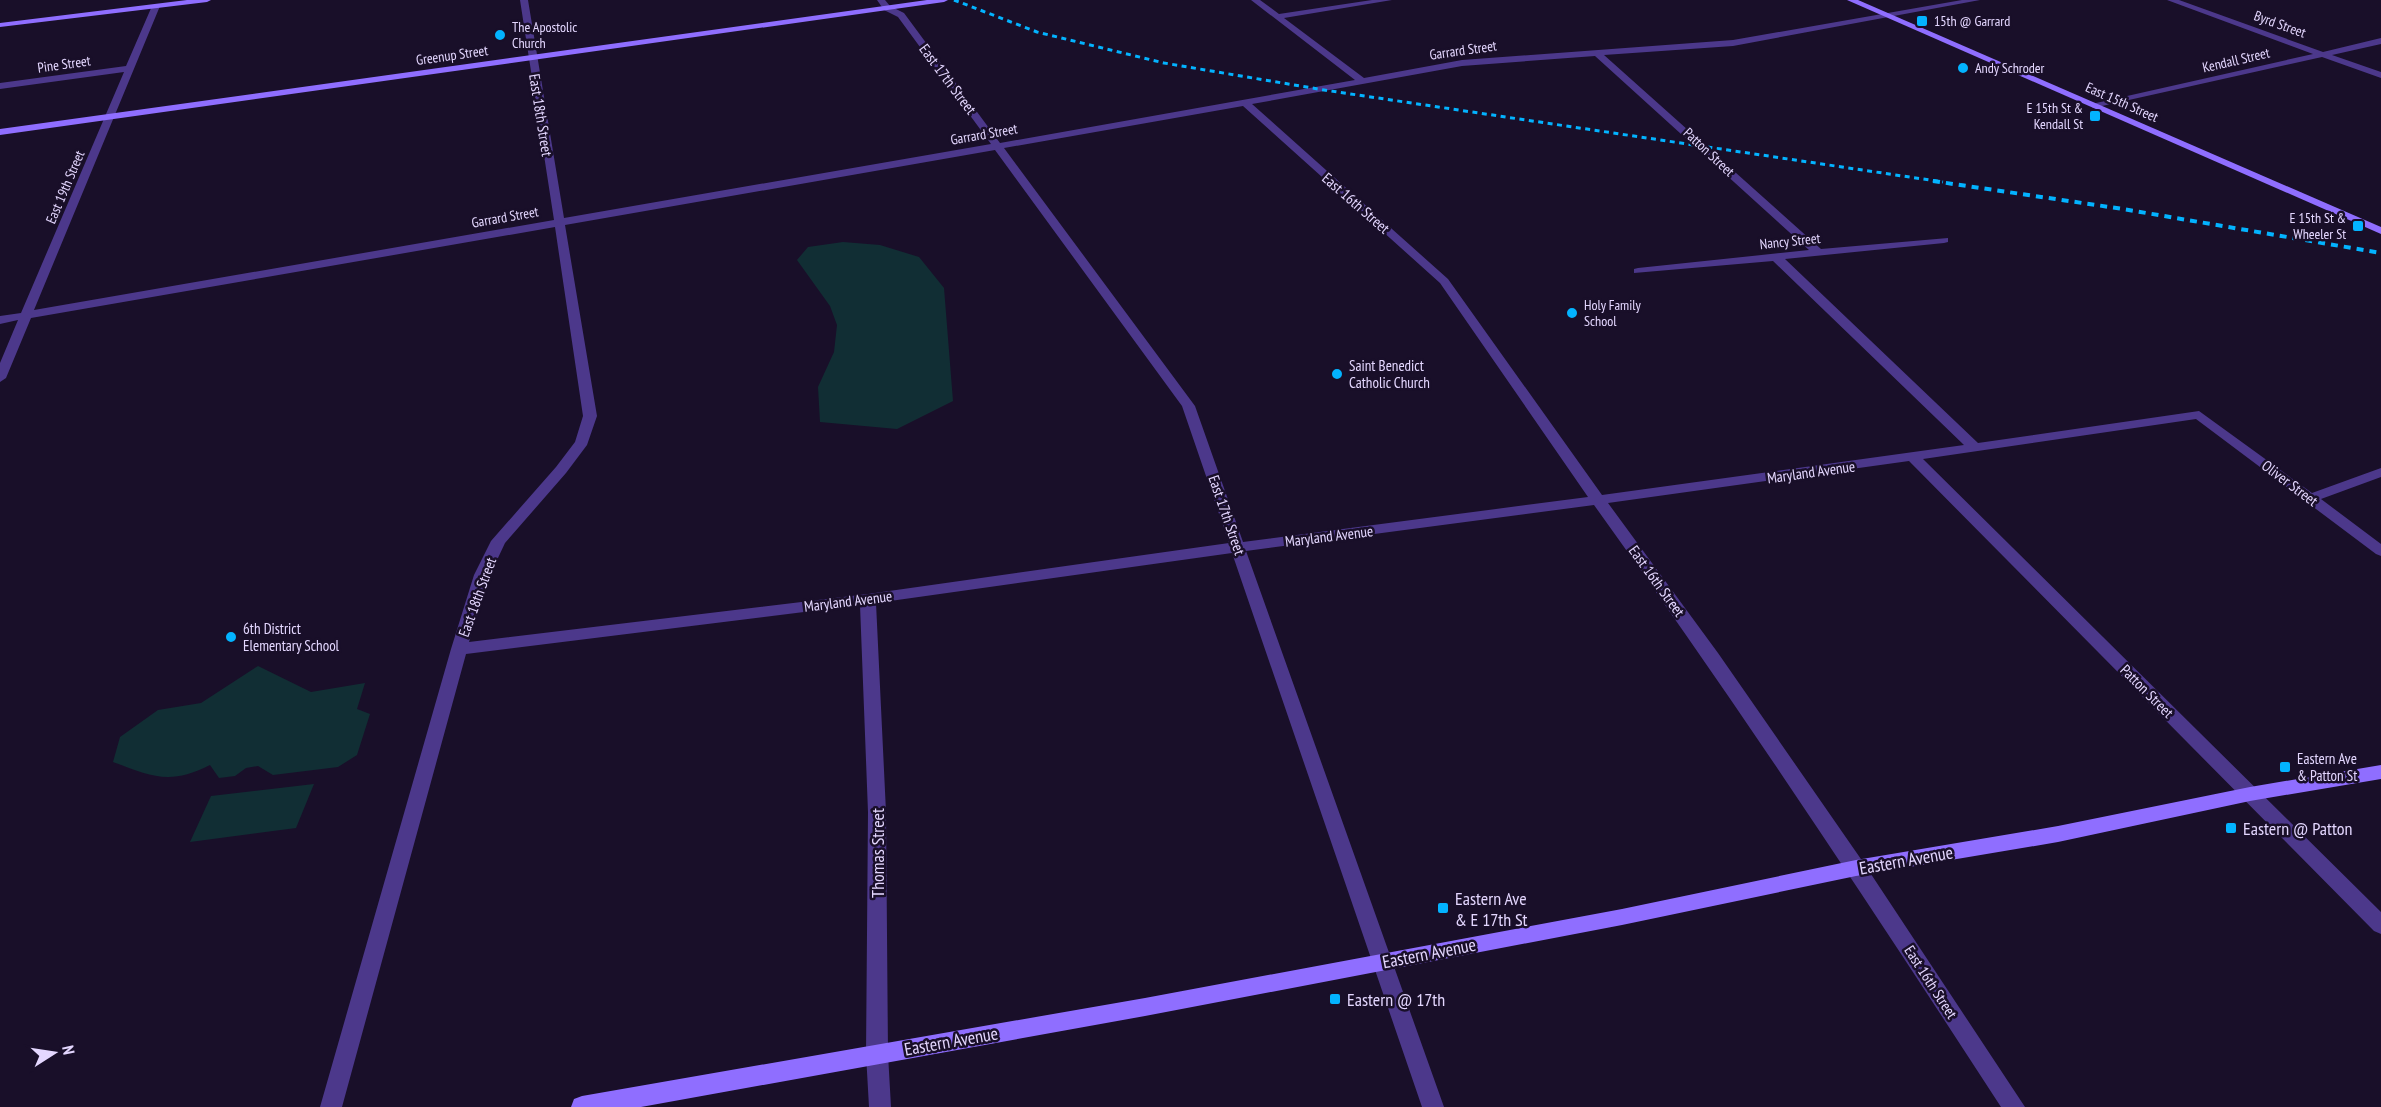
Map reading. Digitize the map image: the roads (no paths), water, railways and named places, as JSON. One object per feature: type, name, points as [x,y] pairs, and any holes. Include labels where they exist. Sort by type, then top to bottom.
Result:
[{"type":"street","points":[[0,25],[207,0]]},
{"type":"street","name":"East 18th Street","points":[[331,1107],[459,649],[482,575],[498,541],[561,470],[582,442],[590,416],[524,0]]},
{"type":"street","name":"Greenup Street","points":[[0,132],[532,57],[884,4],[944,0]]},
{"type":"street","points":[[1255,0],[1363,82]]},
{"type":"street","points":[[1277,17],[1388,0]]},
{"type":"street","name":"East 15th Street","points":[[1851,0],[2381,231]]},
{"type":"street","name":"Garrard Street","points":[[0,320],[1245,104],[1462,63],[1733,43],[1976,0]]},
{"type":"street","name":"Byrd Street","points":[[2171,0],[2381,75]]},
{"type":"street","name":"East 17th Street","points":[[884,4],[901,15],[1188,406],[1433,1107]]},
{"type":"street","name":"East 19th Street","points":[[0,378],[156,6]]},
{"type":"street","name":"Kendall Street","points":[[2096,106],[2381,41]]},
{"type":"street","name":"Patton Street","points":[[1598,53],[1819,253]]},
{"type":"street","name":"Pine Street","points":[[0,86],[131,69]]},
{"type":"street","name":"East 16th Street","points":[[1245,104],[1444,281],[1597,499],[1712,657],[1856,868],[2014,1107]]},
{"type":"street","name":"Nancy Street","points":[[1638,271],[1944,240]]},
{"type":"street","points":[[1777,258],[1975,448]]},
{"type":"street","name":"Maryland Avenue","points":[[459,649],[868,599],[1913,457],[2199,415]]},
{"type":"street","name":"Oliver Street","points":[[2199,415],[2381,551]]},
{"type":"street","name":"Patton Street","points":[[1913,457],[2381,925]]},
{"type":"street","points":[[2311,498],[2381,472]]},
{"type":"street","name":"Thomas Street","points":[[868,599],[877,812],[877,1054],[880,1107]]},
{"type":"street","name":"Eastern Avenue","points":[[582,1107],[1382,962],[1622,917],[1856,868],[2058,834],[2250,794],[2381,772]]},
{"type":"railway","points":[[954,0],[1037,32],[1164,63],[1324,90],[1943,182]]},
{"type":"railway","points":[[1933,181],[2123,209],[2381,253]]},
{"type":"place","name":"15th @ Garrard","points":[[1922,21]]},
{"type":"place","name":"The Apostolic Church","points":[[500,35]]},
{"type":"place","name":"Andy Schroder","points":[[1963,68]]},
{"type":"place","name":"E 15th St & Kendall St","points":[[2095,116]]},
{"type":"place","name":"E 15th St & Wheeler St","points":[[2358,226]]},
{"type":"place","name":"Holy Family School","points":[[1572,313]]},
{"type":"place","name":"Saint Benedict Catholic Church","points":[[1337,374]]},
{"type":"place","name":"6th District Elementary School","points":[[231,637]]},
{"type":"place","name":"Eastern Ave & Patton St","points":[[2285,767]]},
{"type":"place","name":"Eastern @ Patton","points":[[2231,828]]},
{"type":"place","name":"Eastern Ave & E 17th St","points":[[1443,908]]},
{"type":"place","name":"Eastern @ 17th","points":[[1335,999]]}]
